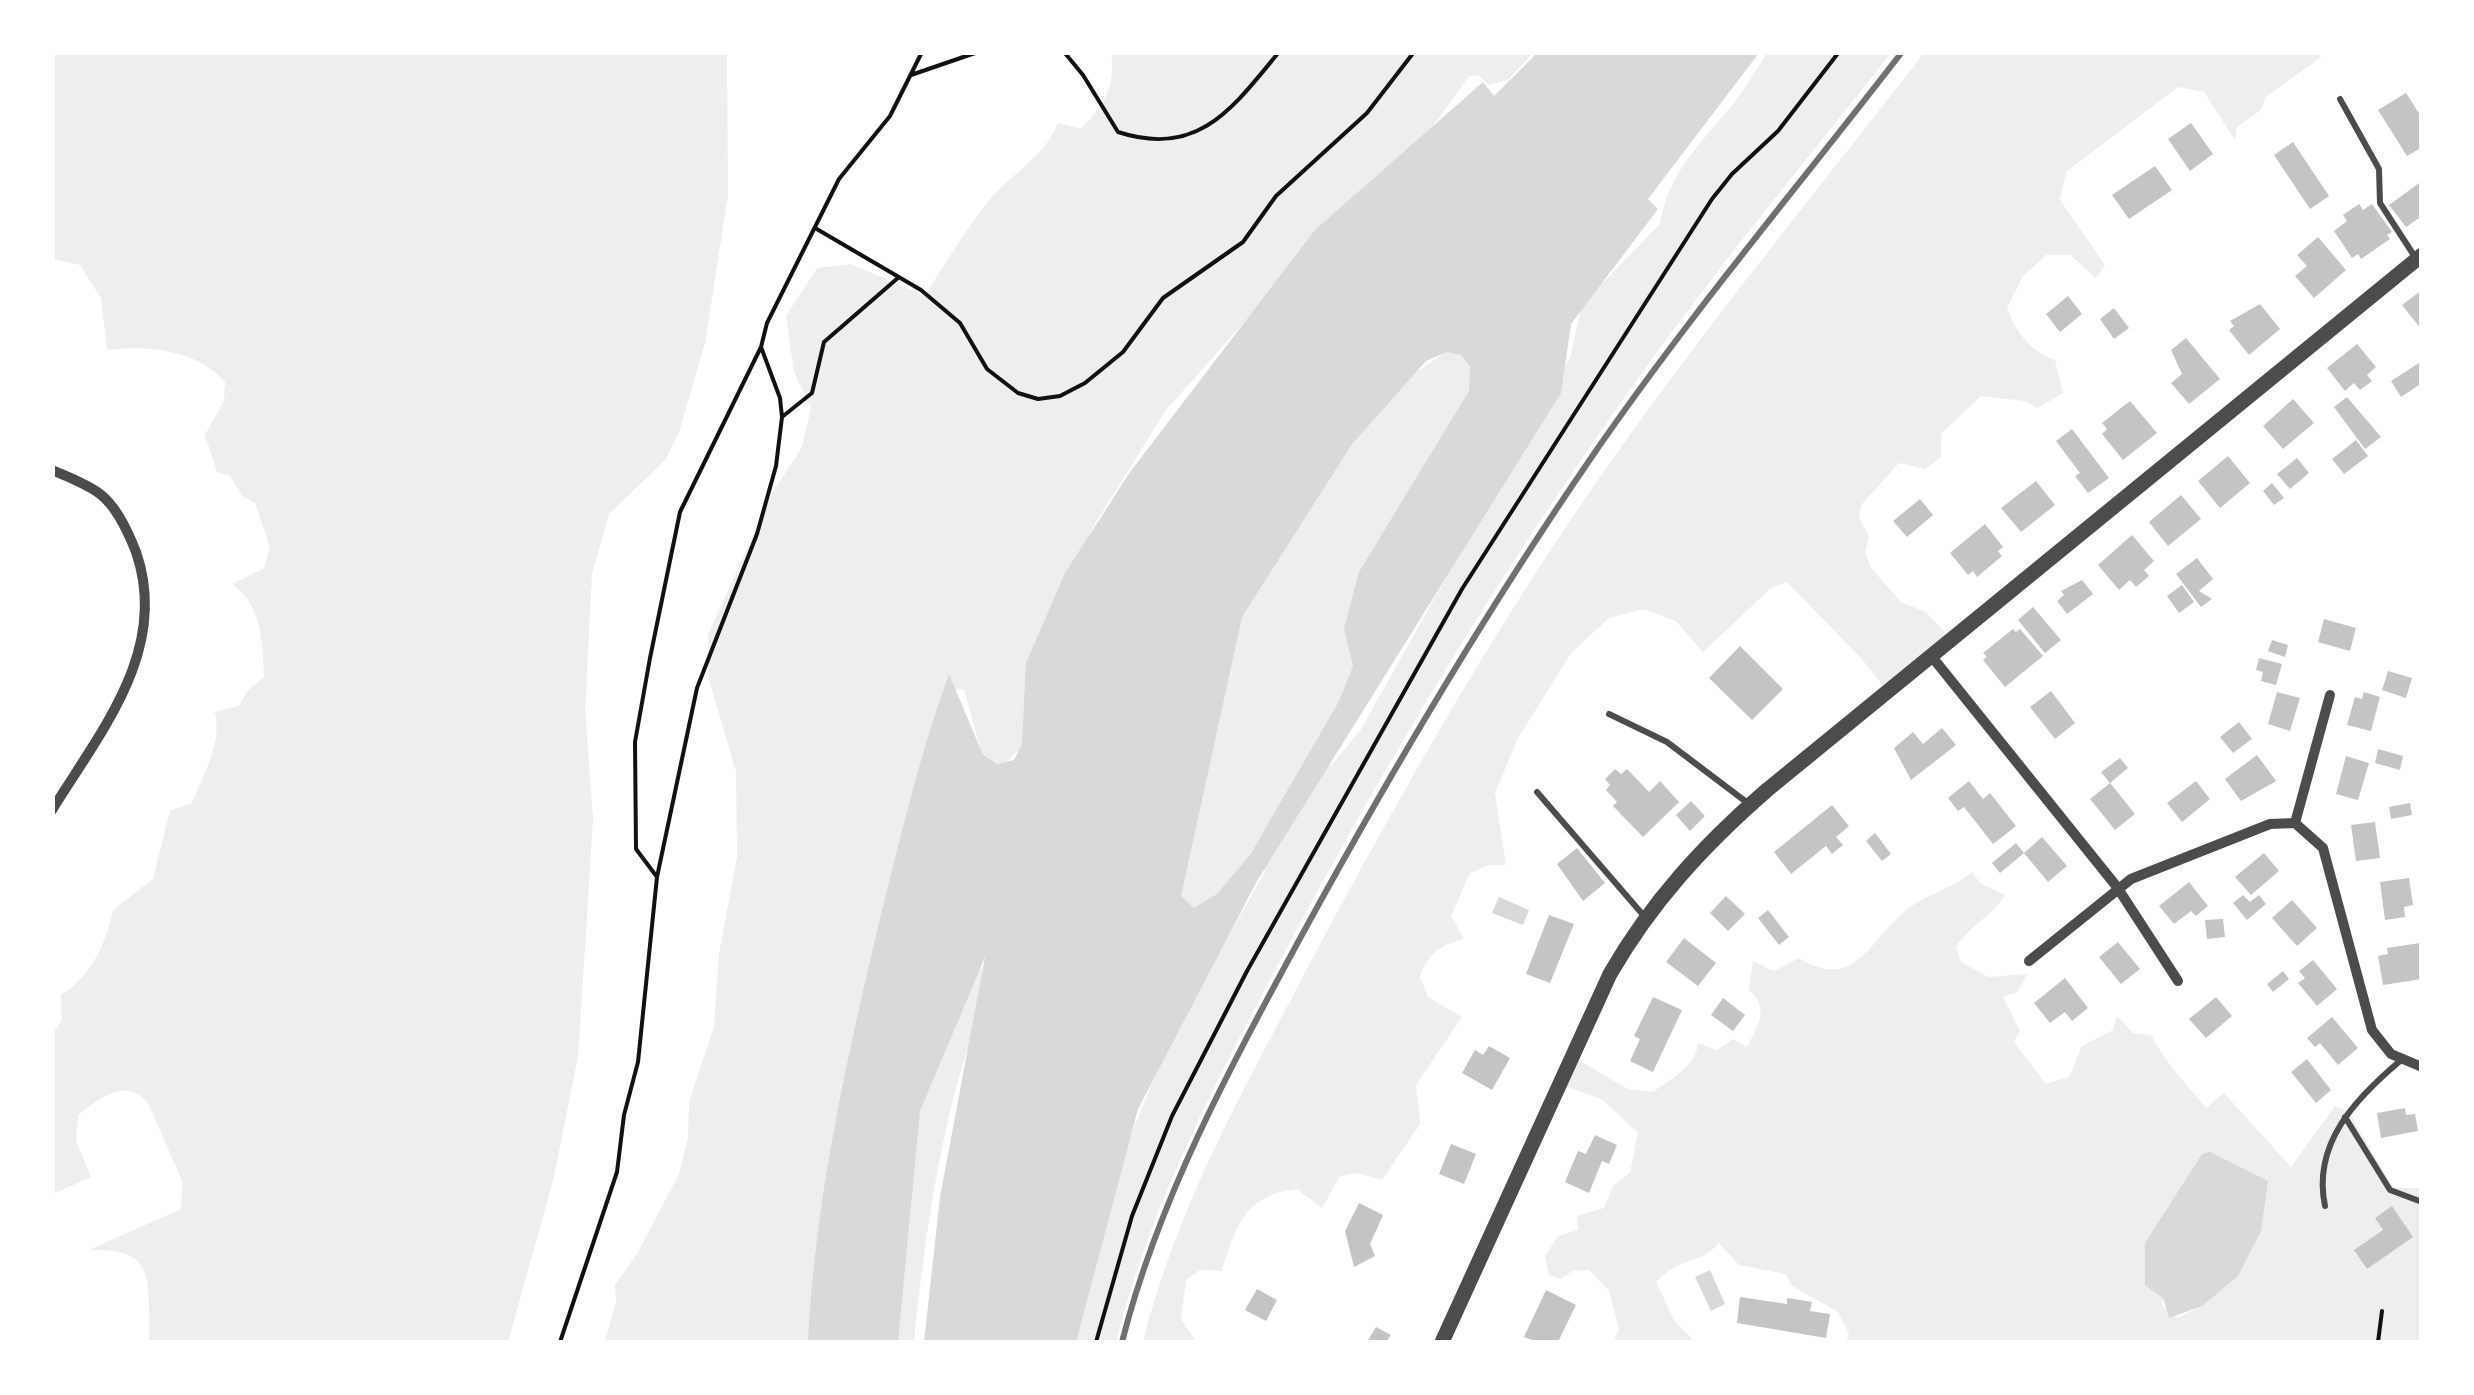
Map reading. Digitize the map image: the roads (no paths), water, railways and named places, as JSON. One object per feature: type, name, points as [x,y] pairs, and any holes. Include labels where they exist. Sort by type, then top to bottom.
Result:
[{"type":"street","points":[[1442,1342],[1566,1062],[1610,974],[1645,917],[1678,875],[1750,805],[2419,257]]},
{"type":"street","points":[[52,470],[102,495],[130,536],[148,603],[147,630],[120,698],[52,810]]},
{"type":"street","points":[[1933,658],[2118,887],[2178,981]]},
{"type":"street","points":[[2295,823],[2330,695]]},
{"type":"street","points":[[2029,961],[2118,887],[2214,843],[2270,824],[2295,823],[2323,848],[2364,1009],[2384,1046],[2400,1061],[2422,1067]]},
{"type":"lane","points":[[2340,99],[2378,169],[2380,203],[2419,257]]},
{"type":"lane","points":[[1609,714],[1667,742],[1750,805]]},
{"type":"lane","points":[[1537,792],[1645,917]]},
{"type":"lane","points":[[2325,1206],[2321,1171],[2326,1150],[2345,1117],[2400,1061]]},
{"type":"lane","points":[[2345,1117],[2390,1190],[2422,1202]]},
{"type":"railway","points":[[1122,1342],[1156,1235],[1224,1082],[1337,872],[1441,692],[1514,574],[1628,406],[1902,52]]}]
